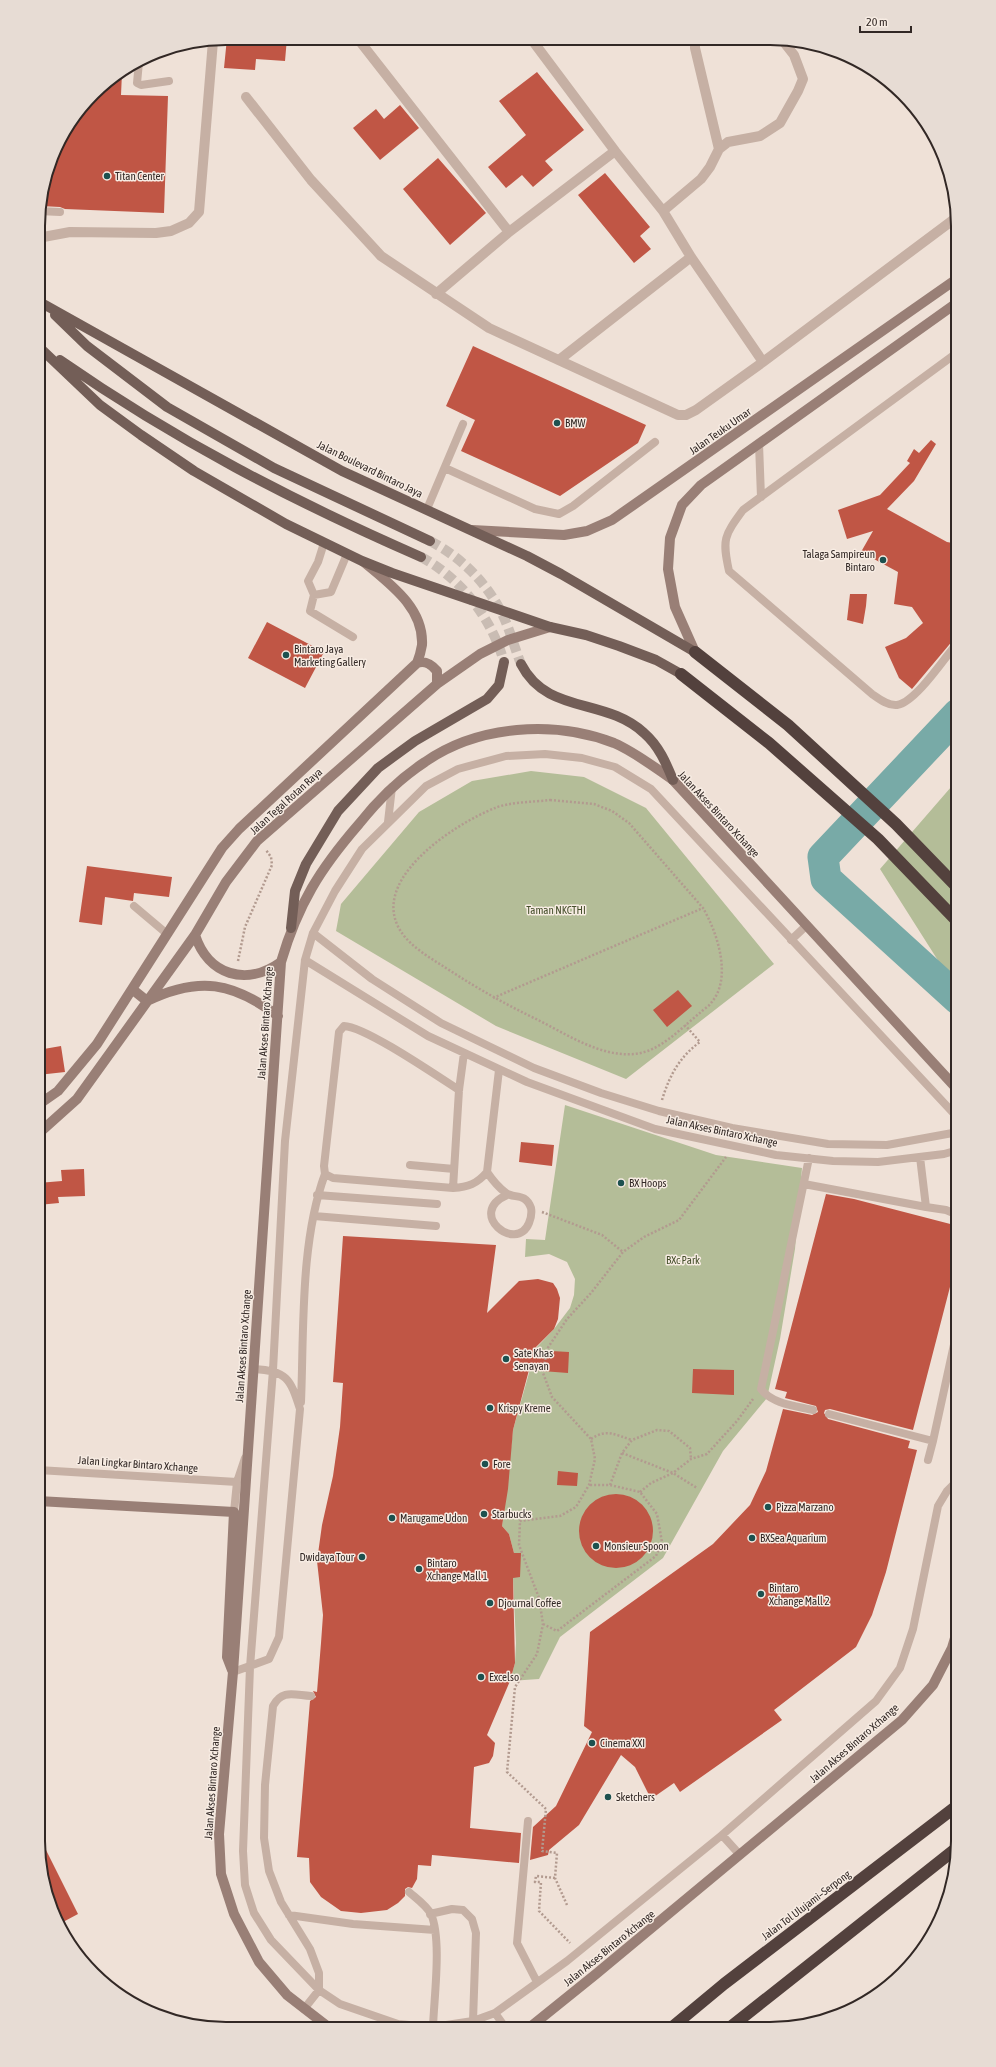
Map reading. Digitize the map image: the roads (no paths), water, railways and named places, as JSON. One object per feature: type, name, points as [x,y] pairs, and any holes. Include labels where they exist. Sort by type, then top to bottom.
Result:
[{"type":"highway","points":[[695,652],[788,725],[896,824],[951,881]]},
{"type":"highway","points":[[681,674],[769,742],[828,794],[878,839],[951,915]]},
{"type":"highway","name":"Jalan Tol Ulujami–Serpong","points":[[678,2022],[724,1984],[951,1810]]},
{"type":"highway","points":[[737,2022],[951,1853]]},
{"type":"main road","name":"Jalan Teuku Umar","points":[[472,530],[564,534],[587,531],[612,520],[951,284]]},
{"type":"main road","name":"Jalan Boulevard Bintaro Jaya","points":[[45,305],[342,471],[472,530],[561,574],[695,652]]},
{"type":"main road","points":[[45,306],[87,346],[167,407],[274,468],[430,541]]},
{"type":"main road","points":[[695,652],[675,607],[668,569],[670,538],[682,505],[701,485],[951,307]]},
{"type":"main road","points":[[45,350],[149,418],[226,464],[316,510],[421,557]]},
{"type":"main road","points":[[45,352],[100,405],[141,435],[194,471],[238,497],[324,543],[362,561],[550,627],[586,635],[636,652],[681,674]]},
{"type":"main road","points":[[362,561],[389,583],[413,608],[420,627],[422,646],[417,663],[425,662],[433,666],[437,671],[437,684]]},
{"type":"main road","name":"Jalan Tegal Rotan Raya","points":[[45,1128],[77,1099],[195,935],[226,882],[257,841],[437,684],[487,650],[508,640],[550,627]]},
{"type":"main road","points":[[291,928],[295,891],[306,864],[338,811],[368,778],[393,757],[415,741],[488,699],[499,686],[504,662]]},
{"type":"main road","name":"Jalan Tegal Rotan Raya","points":[[45,1100],[58,1091],[97,1044],[166,933],[222,848],[239,829],[417,663]]},
{"type":"main road","points":[[521,664],[531,680],[546,693],[557,698],[617,716],[644,733],[661,753],[673,780]]},
{"type":"main road","name":"Jalan Akses Bintaro Xchange","points":[[322,2022],[287,1995],[259,1962],[234,1914],[221,1874],[219,1834],[233,1672],[281,962],[291,928],[315,880],[332,855],[392,787],[425,761],[455,745],[486,735],[528,729],[567,731],[615,744],[645,760],[673,780],[951,1082]]},
{"type":"main road","points":[[195,935],[198,946],[205,956],[219,968],[236,974],[260,974],[281,962]]},
{"type":"main road","points":[[132,989],[147,1001],[190,986],[213,986],[235,990],[258,1001],[278,1016]]},
{"type":"main road","points":[[45,1501],[234,1512]]},
{"type":"main road","name":"Jalan Akses Bintaro Xchange","points":[[233,1672],[226,1657],[234,1512]]},
{"type":"main road","name":"Jalan Akses Bintaro Xchange","points":[[535,2022],[740,1855],[902,1720],[933,1685],[951,1650]]},
{"type":"street","points":[[45,237],[70,232],[156,233],[171,231],[188,223],[199,212],[213,45]]},
{"type":"street","points":[[363,45],[509,232]]},
{"type":"street","points":[[536,45],[615,151],[663,211],[691,257],[762,362]]},
{"type":"street","points":[[695,45],[719,149]]},
{"type":"street","points":[[663,211],[701,179],[710,167],[719,149],[728,142],[760,136],[780,123],[803,79],[799,64],[786,46]]},
{"type":"street","points":[[246,97],[311,180],[381,256],[489,328],[678,415],[686,415],[696,410],[951,221]]},
{"type":"street","points":[[436,294],[509,232],[615,151]]},
{"type":"street","points":[[559,360],[691,257]]},
{"type":"lane","points":[[138,68],[137,83],[141,85],[168,81]]},
{"type":"lane","points":[[45,211],[60,212]]},
{"type":"lane","points":[[951,357],[742,510],[727,532],[724,548],[729,571],[883,702],[896,705],[905,702],[917,692],[951,651]]},
{"type":"lane","points":[[427,510],[463,424]]},
{"type":"lane","points":[[445,468],[535,509],[559,514],[573,506],[655,442]]},
{"type":"lane","points":[[759,444],[761,497]]},
{"type":"lane","points":[[324,543],[318,562],[308,581],[314,595],[310,611],[353,637]]},
{"type":"lane","points":[[314,595],[331,592],[347,554]]},
{"type":"lane","points":[[392,2022],[340,2004],[319,1990],[271,1940],[254,1913],[245,1885],[244,1816],[250,1667],[273,1370],[285,1141],[305,960],[313,933],[335,891],[362,849],[388,822],[426,786],[458,769],[506,756],[545,754],[582,758],[615,767],[650,789],[951,1111]]},
{"type":"lane","points":[[388,822],[392,787]]},
{"type":"lane","points":[[134,906],[166,933]]},
{"type":"lane","points":[[791,940],[807,926]]},
{"type":"lane","name":"Jalan Akses Bintaro Xchange","points":[[313,933],[372,979],[441,1022],[534,1068],[601,1093],[659,1111],[732,1128],[828,1144],[886,1145],[951,1133]]},
{"type":"lane","name":"Jalan Akses Bintaro Xchange","points":[[305,960],[428,1036],[533,1085],[655,1129],[776,1155],[833,1161],[878,1162],[951,1152]]},
{"type":"lane","points":[[233,1672],[269,1659],[279,1637],[300,1409],[306,1282],[314,1216],[318,1195],[325,1174],[324,1166],[339,1032],[344,1026],[351,1027],[387,1045],[459,1090]]},
{"type":"lane","points":[[453,1188],[459,1090],[464,1053]]},
{"type":"lane","points":[[325,1174],[333,1178],[453,1188],[467,1187],[479,1182],[487,1172],[499,1070]]},
{"type":"lane","points":[[920,1157],[926,1207]]},
{"type":"lane","points":[[809,1158],[761,1389],[766,1396],[778,1401],[813,1410]]},
{"type":"lane","points":[[410,1165],[454,1169]]},
{"type":"lane","points":[[487,1172],[494,1184],[508,1195],[517,1195],[526,1200],[531,1208],[532,1217],[528,1226],[511,1234],[501,1232],[494,1225],[491,1216],[493,1206],[499,1199],[508,1195]]},
{"type":"lane","points":[[804,1184],[951,1212]]},
{"type":"lane","points":[[318,1195],[437,1204]]},
{"type":"lane","points":[[314,1216],[436,1226]]},
{"type":"lane","points":[[928,1460],[951,1358]]},
{"type":"lane","points":[[253,1369],[273,1370],[289,1379],[300,1409]]},
{"type":"lane","points":[[829,1414],[933,1442]]},
{"type":"lane","name":"Jalan Akses Bintaro Xchange","points":[[234,1512],[237,1482],[248,1448]]},
{"type":"lane","name":"Jalan Lingkar Bintaro Xchange","points":[[45,1470],[237,1482]]},
{"type":"lane","points":[[467,2022],[495,2013],[579,1952],[722,1835],[876,1701],[900,1668],[913,1629],[938,1506],[951,1487]]},
{"type":"lane","points":[[304,2009],[319,1990],[319,1972],[310,1949],[281,1902],[269,1871],[264,1838],[268,1742],[272,1706],[277,1697],[284,1694],[311,1696]]},
{"type":"lane","points":[[528,1821],[517,1943],[537,1982]]},
{"type":"lane","points":[[722,1835],[740,1855]]},
{"type":"lane","points":[[409,1892],[422,1903],[430,1914],[436,1930],[433,2022]]},
{"type":"lane","points":[[430,1914],[452,1909],[463,1910],[472,1919],[476,1934],[474,2021]]},
{"type":"lane","points":[[289,1915],[353,1924],[436,1930]]},
{"type":"lane","points":[[495,2013],[501,2022]]},
{"type":"waterway","points":[[951,721],[823,857],[826,879],[951,993]]},
{"type":"tunnel","points":[[430,541],[454,556],[474,574],[492,596],[505,620],[521,664]]},
{"type":"tunnel","points":[[421,557],[449,576],[473,601],[492,630],[504,662]]},
{"type":"place","name":"Titan Center","points":[[107,176]]},
{"type":"place","name":"BMW","points":[[557,423]]},
{"type":"place","name":"Talaga Sampireun Bintaro","points":[[883,560]]},
{"type":"place","name":"Bintaro Jaya Marketing Gallery","points":[[286,655]]},
{"type":"place","name":"BX Hoops","points":[[621,1183]]},
{"type":"place","name":"Sate Khas Senayan","points":[[506,1359]]},
{"type":"place","name":"Krispy Kreme","points":[[490,1408]]},
{"type":"place","name":"Fore","points":[[485,1464]]},
{"type":"place","name":"Pizza Marzano","points":[[768,1507]]},
{"type":"place","name":"Starbucks","points":[[484,1514]]},
{"type":"place","name":"Marugame Udon","points":[[392,1518]]},
{"type":"place","name":"BXSea Aquarium","points":[[752,1538]]},
{"type":"place","name":"Monsieur Spoon","points":[[596,1546]]},
{"type":"place","name":"Dwidaya Tour","points":[[362,1557]]},
{"type":"place","name":"Bintaro Xchange Mall 1","points":[[419,1569]]},
{"type":"place","name":"Bintaro Xchange Mall 2","points":[[761,1594]]},
{"type":"place","name":"Djournal Coffee","points":[[490,1603]]},
{"type":"place","name":"Excelso","points":[[481,1677]]},
{"type":"place","name":"Cinema XXI","points":[[592,1743]]},
{"type":"place","name":"Sketchers","points":[[608,1797]]},
{"type":"park label","name":"Taman NKCTHI","points":[[556,910]]},
{"type":"park label","name":"BXc Park","points":[[683,1260]]}]
